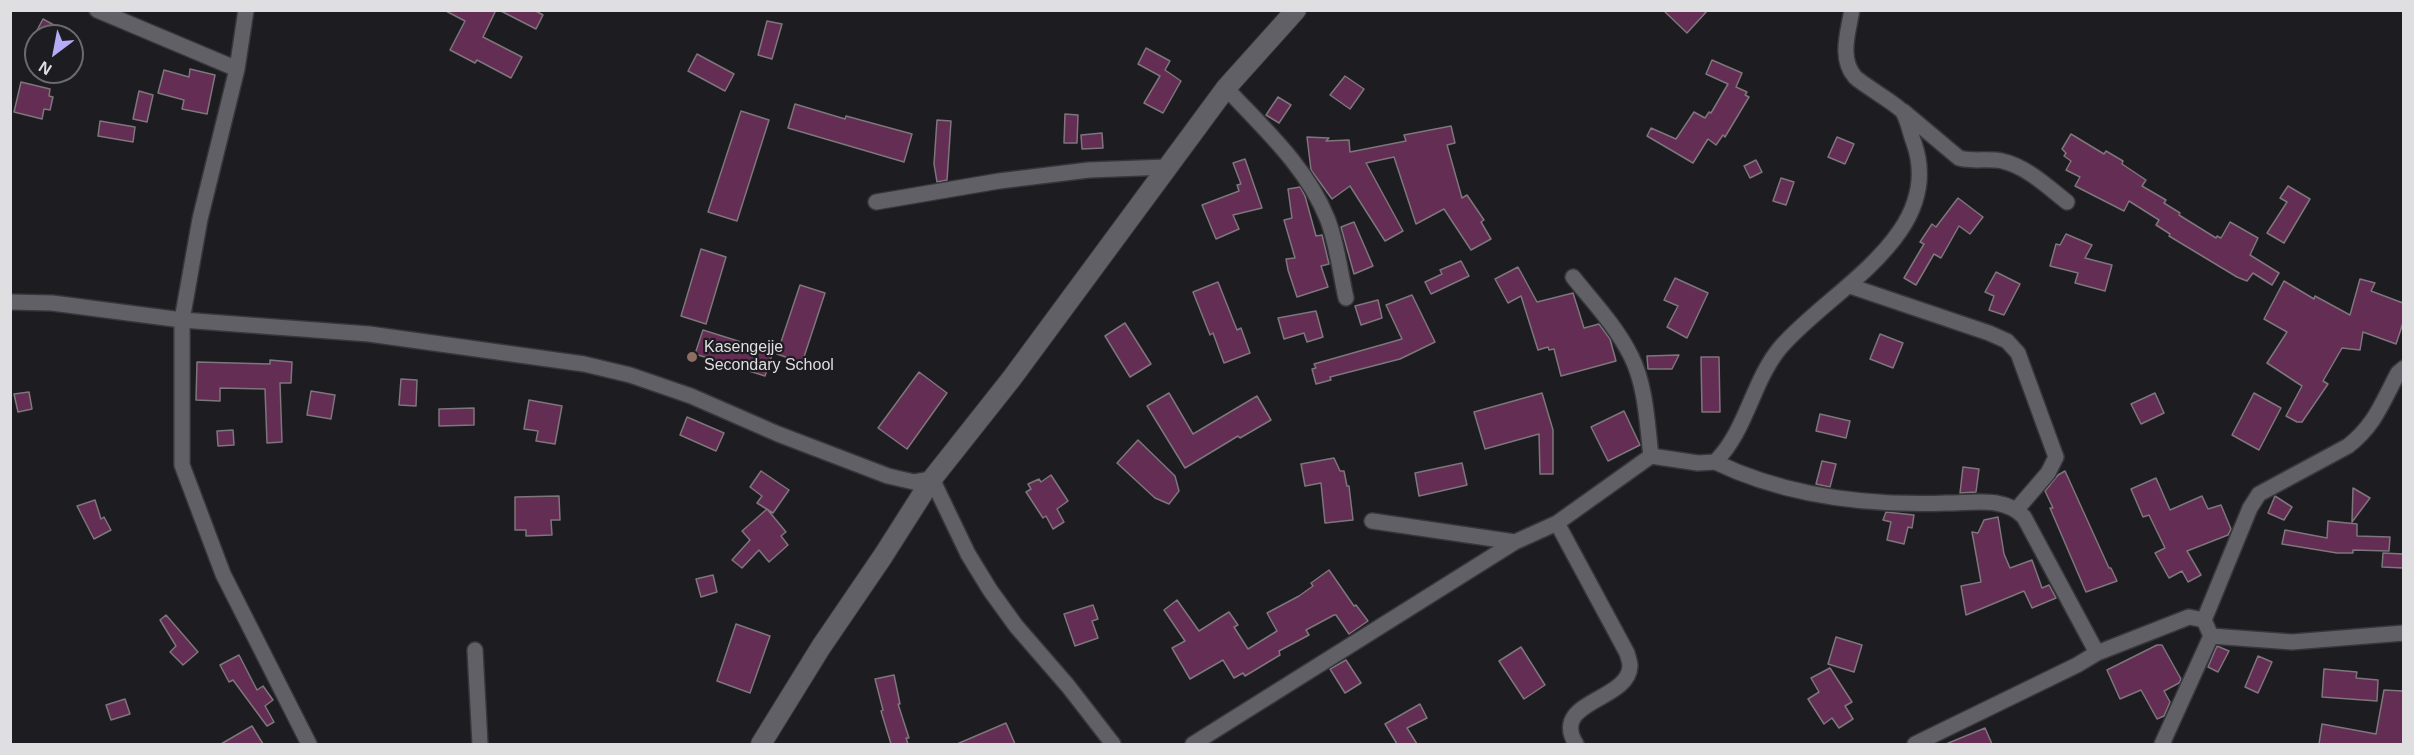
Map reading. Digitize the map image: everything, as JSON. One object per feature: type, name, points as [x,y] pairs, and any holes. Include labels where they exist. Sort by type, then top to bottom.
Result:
[{"type":"street","points":[[97,10],[237,69]]},
{"type":"street","points":[[246,10],[237,69],[200,219],[182,320],[182,465],[223,574],[309,744]]},
{"type":"street","points":[[761,744],[821,647],[884,556],[932,479],[1012,378],[1226,88],[1296,10]]},
{"type":"street","points":[[1852,10],[1846,61],[1849,70],[1866,87],[1903,111],[1959,158],[1971,161],[2004,161],[2034,177],[2067,202]]},
{"type":"street","points":[[1226,88],[1286,153],[1311,184],[1328,219],[1346,298]]},
{"type":"street","points":[[1715,462],[1729,448],[1767,368],[1778,351],[1790,337],[1850,286],[1888,247],[1905,222],[1914,202],[1920,177],[1917,153],[1903,111]]},
{"type":"street","points":[[876,202],[1089,170],[1167,167]]},
{"type":"street","points":[[1573,277],[1613,327],[1632,357],[1642,389],[1651,456]]},
{"type":"street","points":[[1850,286],[1989,333],[2007,341],[2018,352],[2056,457],[2049,473],[2017,509]]},
{"type":"street","points":[[10,302],[52,303],[182,320],[369,334],[584,364],[630,375],[691,396],[778,434],[880,473],[914,482],[932,479]]},
{"type":"street","points":[[2162,744],[2211,636],[2204,620],[2250,507],[2259,494],[2348,446],[2360,436],[2372,424],[2398,373],[2403,368]]},
{"type":"street","points":[[1193,744],[1515,542],[1557,523],[1651,456],[1698,463],[1715,462],[1774,486],[1821,495],[1902,505],[1999,502],[2017,509],[2024,517],[2097,653]]},
{"type":"street","points":[[932,479],[968,554],[990,590],[1016,626],[1068,686],[1113,744]]},
{"type":"street","points":[[1372,521],[1515,542]]},
{"type":"street","points":[[1557,523],[1627,652],[1630,667],[1628,674],[1619,684],[1574,717],[1569,727],[1569,734],[1576,744]]},
{"type":"street","points":[[1915,744],[2097,653],[2189,617],[2204,620]]},
{"type":"street","points":[[2211,636],[2292,642],[2403,633]]},
{"type":"street","points":[[475,650],[480,744]]},
{"type":"building","points":[[444,10],[496,10],[483,37],[522,57],[511,78],[477,60],[475,63],[450,50],[465,21]]},
{"type":"building","points":[[499,10],[534,10],[543,15],[536,29]]},
{"type":"building","points":[[1663,10],[1708,10],[1687,33]]},
{"type":"building","points":[[43,19],[52,24],[40,24]]},
{"type":"building","points":[[767,21],[782,24],[772,59],[758,55]]},
{"type":"building","points":[[1146,48],[1170,61],[1165,70],[1181,81],[1163,113],[1144,103],[1160,76],[1138,64]]},
{"type":"building","points":[[697,54],[734,74],[725,91],[688,71]]},
{"type":"building","points":[[1712,60],[1742,73],[1736,87],[1747,92],[1745,95],[1749,97],[1725,137],[1723,135],[1716,145],[1708,139],[1693,163],[1647,136],[1651,128],[1676,139],[1694,112],[1705,118],[1709,112],[1711,113],[1728,84],[1706,74]]},
{"type":"building","points":[[190,69],[215,75],[207,114],[182,109],[184,100],[158,93],[164,70],[189,77]]},
{"type":"building","points":[[1345,76],[1364,89],[1350,109],[1330,95]]},
{"type":"building","points":[[21,82],[50,89],[49,96],[53,97],[50,110],[44,109],[42,119],[14,112]]},
{"type":"building","points":[[139,91],[153,95],[147,122],[133,119]]},
{"type":"building","points":[[1278,97],[1291,105],[1279,123],[1266,115]]},
{"type":"building","points":[[795,104],[845,119],[846,116],[912,134],[904,162],[788,128]]},
{"type":"building","points":[[741,111],[769,120],[737,221],[708,212]]},
{"type":"building","points":[[1065,114],[1078,115],[1077,143],[1064,143]]},
{"type":"building","points":[[937,120],[951,121],[947,180],[937,182],[934,164]]},
{"type":"building","points":[[100,121],[135,127],[133,142],[98,136]]},
{"type":"building","points":[[1451,126],[1455,143],[1447,145],[1462,198],[1467,195],[1484,220],[1481,222],[1491,239],[1471,250],[1444,209],[1416,224],[1394,157],[1366,163],[1403,231],[1385,241],[1350,186],[1332,199],[1311,170],[1307,137],[1329,138],[1326,141],[1349,140],[1350,152],[1406,141],[1404,135]]},
{"type":"building","points":[[1102,133],[1103,148],[1082,149],[1081,135]]},
{"type":"building","points":[[2071,134],[2104,154],[2106,151],[2123,161],[2122,164],[2146,180],[2142,186],[2166,200],[2164,203],[2180,213],[2179,215],[2216,238],[2217,236],[2221,238],[2230,222],[2258,238],[2250,255],[2279,273],[2272,285],[2253,273],[2247,281],[2237,277],[2169,236],[2170,234],[2156,225],[2159,220],[2129,201],[2124,211],[2075,186],[2080,177],[2066,170],[2071,161],[2064,156],[2066,153],[2062,149]]},
{"type":"building","points":[[1837,137],[1854,144],[1845,164],[1828,157]]},
{"type":"building","points":[[1245,159],[1262,208],[1233,215],[1239,229],[1216,239],[1202,205],[1239,191],[1237,185],[1241,184],[1233,163]]},
{"type":"building","points":[[1756,160],[1762,172],[1750,178],[1744,166]]},
{"type":"building","points":[[1781,178],[1794,182],[1786,205],[1773,201]]},
{"type":"building","points":[[2288,186],[2310,199],[2284,243],[2267,233],[2287,202],[2280,198]]},
{"type":"building","points":[[1300,187],[1305,196],[1316,236],[1322,235],[1329,264],[1321,266],[1328,287],[1297,297],[1286,259],[1295,258],[1284,220],[1292,218],[1288,189]]},
{"type":"building","points":[[1958,198],[1983,217],[1970,234],[1959,226],[1941,258],[1934,254],[1916,285],[1904,278],[1924,244],[1920,242],[1932,224],[1936,227]]},
{"type":"building","points":[[1354,222],[1373,266],[1354,274],[1341,227]]},
{"type":"building","points":[[2066,234],[2092,245],[2085,258],[2112,265],[2105,291],[2075,283],[2078,273],[2050,266],[2056,244],[2060,245]]},
{"type":"building","points":[[701,249],[726,257],[706,324],[681,316]]},
{"type":"building","points":[[1461,261],[1469,276],[1431,294],[1425,282],[1442,274],[1440,270]]},
{"type":"building","points":[[1518,267],[1537,302],[1573,293],[1584,328],[1599,324],[1610,339],[1616,361],[1561,376],[1554,349],[1549,350],[1548,347],[1538,350],[1521,296],[1508,303],[1495,279]]},
{"type":"building","points":[[1996,272],[2020,284],[2004,315],[1989,310],[1994,296],[1985,292]]},
{"type":"building","points":[[1675,278],[1708,293],[1687,338],[1667,327],[1678,306],[1664,300]]},
{"type":"building","points":[[2360,279],[2375,283],[2371,291],[2403,303],[2403,323],[2396,344],[2363,332],[2360,350],[2342,348],[2323,381],[2328,384],[2302,422],[2297,422],[2286,416],[2302,386],[2267,363],[2287,332],[2264,319],[2284,281],[2314,299],[2315,296],[2350,315]]},
{"type":"building","points":[[1218,282],[1237,330],[1241,328],[1250,353],[1224,363],[1213,333],[1210,335],[1193,292]]},
{"type":"building","points":[[800,285],[825,293],[802,363],[777,354]]},
{"type":"building","points":[[1412,295],[1435,342],[1400,359],[1330,377],[1331,380],[1316,384],[1312,369],[1316,368],[1314,364],[1402,339],[1386,305]]},
{"type":"building","points":[[1378,300],[1382,318],[1361,325],[1355,306]]},
{"type":"building","points":[[1316,311],[1323,337],[1307,342],[1304,333],[1284,339],[1278,318]]},
{"type":"building","points":[[1125,323],[1151,364],[1130,377],[1105,336]]},
{"type":"building","points":[[703,330],[773,352],[765,376],[695,354]]},
{"type":"building","points":[[1880,334],[1903,343],[1893,368],[1870,359]]},
{"type":"building","points":[[1679,355],[1672,369],[1648,369],[1647,356]]},
{"type":"building","points":[[1701,357],[1719,357],[1720,412],[1702,412]]},
{"type":"building","points":[[270,360],[292,362],[291,383],[280,383],[282,442],[267,443],[265,389],[220,388],[220,401],[196,400],[197,362],[270,364]]},
{"type":"building","points":[[919,372],[947,393],[907,449],[878,428]]},
{"type":"building","points":[[401,379],[417,380],[416,406],[399,405]]},
{"type":"building","points":[[311,391],[335,395],[331,419],[307,415]]},
{"type":"building","points":[[29,392],[32,409],[18,412],[14,394]]},
{"type":"building","points":[[1169,393],[1193,434],[1257,396],[1271,420],[1240,438],[1238,436],[1185,468],[1147,406]]},
{"type":"building","points":[[1542,393],[1553,430],[1553,474],[1540,474],[1539,434],[1485,449],[1474,412]]},
{"type":"building","points":[[2155,393],[2164,413],[2141,424],[2131,404]]},
{"type":"building","points":[[2254,393],[2281,408],[2259,450],[2232,435]]},
{"type":"building","points":[[529,400],[562,406],[555,444],[536,441],[538,431],[524,429]]},
{"type":"building","points":[[474,408],[474,425],[439,426],[439,409]]},
{"type":"building","points":[[1624,411],[1640,445],[1608,461],[1591,427]]},
{"type":"building","points":[[1820,414],[1850,421],[1846,438],[1816,431]]},
{"type":"building","points":[[687,417],[724,433],[716,451],[680,435]]},
{"type":"building","points":[[233,430],[234,445],[218,446],[217,431]]},
{"type":"building","points":[[1138,440],[1175,476],[1179,491],[1169,504],[1155,498],[1117,463]]},
{"type":"building","points":[[1334,458],[1340,471],[1344,471],[1347,486],[1349,486],[1353,520],[1325,523],[1321,483],[1305,486],[1301,464]]},
{"type":"building","points":[[1822,461],[1836,464],[1830,487],[1816,484]]},
{"type":"building","points":[[1462,463],[1467,485],[1419,496],[1415,473]]},
{"type":"building","points":[[1963,467],[1979,469],[1976,492],[1960,493]]},
{"type":"building","points":[[761,471],[789,490],[773,513],[757,503],[762,496],[750,487]]},
{"type":"building","points":[[2065,471],[2117,581],[2086,592],[2045,491],[2058,475]]},
{"type":"building","points":[[1051,475],[1068,501],[1057,509],[1064,522],[1053,529],[1046,516],[1043,518],[1026,492],[1031,489],[1028,484],[1039,479],[1041,482]]},
{"type":"building","points":[[2156,478],[2170,510],[2202,496],[2208,509],[2221,505],[2231,529],[2228,535],[2187,551],[2201,575],[2188,582],[2182,571],[2169,578],[2155,553],[2165,548],[2149,515],[2143,517],[2131,489]]},
{"type":"building","points":[[2353,488],[2370,498],[2352,522]]},
{"type":"building","points":[[559,496],[560,520],[551,520],[552,535],[526,536],[526,530],[515,530],[515,497]]},
{"type":"building","points":[[2275,496],[2292,507],[2284,520],[2268,513]]},
{"type":"building","points":[[95,500],[101,519],[104,517],[111,530],[94,539],[77,506]]},
{"type":"building","points":[[767,509],[786,532],[781,536],[788,545],[769,562],[759,550],[742,568],[732,560],[750,540],[742,531]]},
{"type":"building","points":[[1886,512],[1914,515],[1912,528],[1908,527],[1904,544],[1887,540],[1891,522],[1883,520]]},
{"type":"building","points":[[1998,517],[2004,554],[2010,568],[2032,560],[2042,588],[2049,585],[2056,598],[2032,608],[2024,591],[1966,615],[1961,586],[1981,582],[1972,532],[1978,533],[1984,520]]},
{"type":"building","points":[[2328,521],[2357,524],[2357,536],[2390,537],[2389,551],[2353,550],[2353,553],[2337,553],[2282,544],[2285,530],[2327,538]]},
{"type":"building","points":[[2383,553],[2403,554],[2403,568],[2382,567]]},
{"type":"building","points":[[1329,570],[1354,606],[1356,605],[1368,621],[1349,634],[1334,615],[1306,630],[1309,635],[1279,651],[1280,655],[1245,676],[1243,673],[1234,678],[1223,660],[1190,679],[1172,648],[1185,641],[1164,610],[1177,600],[1199,631],[1229,612],[1238,625],[1234,627],[1248,649],[1277,631],[1267,613],[1299,596],[1313,586],[1311,583]]},
{"type":"building","points":[[713,575],[717,592],[701,597],[696,579]]},
{"type":"building","points":[[1093,605],[1098,619],[1092,621],[1098,638],[1075,646],[1064,614]]},
{"type":"building","points":[[166,615],[198,652],[183,665],[170,652],[176,646],[160,620]]},
{"type":"building","points":[[736,624],[770,636],[750,693],[717,681]]},
{"type":"building","points":[[1836,637],[1862,645],[1854,672],[1828,664]]},
{"type":"building","points":[[2157,645],[2162,645],[2181,679],[2179,683],[2164,691],[2170,702],[2164,716],[2157,719],[2141,690],[2120,699],[2107,670]]},
{"type":"building","points":[[2217,646],[2229,651],[2218,672],[2208,667]]},
{"type":"building","points":[[1521,647],[1545,685],[1524,699],[1499,661]]},
{"type":"building","points":[[239,655],[257,690],[263,686],[273,700],[265,706],[274,722],[267,726],[233,680],[229,682],[220,665]]},
{"type":"building","points":[[2258,656],[2272,662],[2258,693],[2245,687]]},
{"type":"building","points":[[1346,660],[1361,683],[1345,693],[1330,669]]},
{"type":"building","points":[[1830,668],[1852,702],[1845,706],[1853,719],[1839,728],[1832,718],[1824,724],[1808,699],[1819,692],[1811,678]]},
{"type":"building","points":[[2324,669],[2357,672],[2356,678],[2378,680],[2377,701],[2322,697]]},
{"type":"building","points":[[894,675],[900,704],[898,704],[909,738],[906,738],[908,744],[891,744],[881,711],[883,710],[875,679]]},
{"type":"building","points":[[2384,690],[2403,691],[2403,744],[2319,744],[2322,724],[2376,734]]},
{"type":"building","points":[[125,699],[130,714],[111,720],[106,705]]},
{"type":"building","points":[[1420,704],[1427,718],[1407,728],[1417,744],[1397,744],[1385,724]]},
{"type":"building","points":[[1006,723],[1015,744],[957,744]]},
{"type":"building","points":[[252,726],[263,744],[221,744]]},
{"type":"building","points":[[1985,728],[1992,744],[1946,744]]},
{"type":"place","name":"Kasengejje Secondary School","points":[[692,357]]}]
